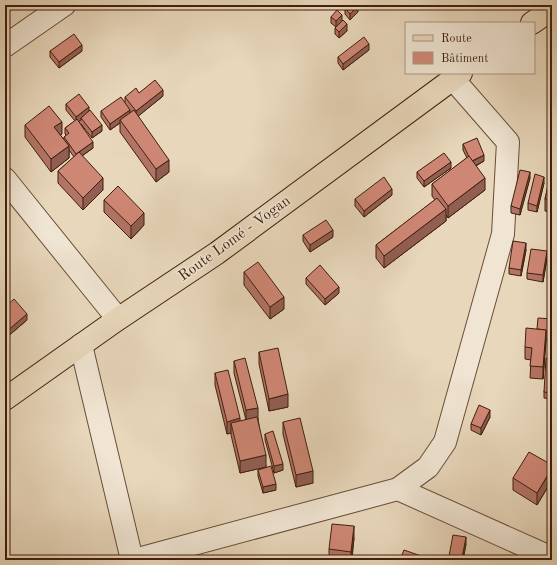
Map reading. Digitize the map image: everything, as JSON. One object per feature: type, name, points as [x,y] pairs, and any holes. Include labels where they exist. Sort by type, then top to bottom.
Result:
[{"type":"main road","points":[[533,22],[552,9]]},
{"type":"main road","name":"Route Lomé - Vogan","points":[[5,399],[118,319],[217,253],[457,76]]},
{"type":"street","points":[[5,46],[64,5]]},
{"type":"street","points":[[81,345],[133,560],[398,488],[428,467],[445,442],[503,234],[508,142],[457,76]]},
{"type":"street","points":[[5,179],[118,319]]},
{"type":"street","points":[[398,488],[552,558]]},
{"type":"building","points":[[5,5],[10,5],[9,15],[5,15]]},
{"type":"building","points":[[349,5],[358,6],[350,14],[345,8]]},
{"type":"building","points":[[337,10],[342,15],[336,21],[331,17]]},
{"type":"building","points":[[343,20],[347,24],[339,32],[335,28]]},
{"type":"building","points":[[74,34],[82,45],[59,62],[50,51]]},
{"type":"building","points":[[364,37],[369,44],[343,64],[338,57]]},
{"type":"building","points":[[155,80],[163,90],[136,111],[125,97],[136,88],[139,93]]},
{"type":"building","points":[[79,94],[89,107],[76,117],[66,104]]},
{"type":"building","points":[[121,97],[130,110],[110,124],[101,111]]},
{"type":"building","points":[[49,106],[62,122],[54,127],[69,146],[51,159],[25,125]]},
{"type":"building","points":[[90,110],[102,125],[92,132],[81,118]]},
{"type":"building","points":[[134,110],[169,160],[156,169],[120,120]]},
{"type":"building","points":[[77,119],[93,142],[76,154],[64,137],[69,133],[65,128]]},
{"type":"building","points":[[477,138],[484,155],[472,161],[463,144]]},
{"type":"building","points":[[79,152],[103,178],[83,198],[58,171]]},
{"type":"building","points":[[444,153],[451,162],[424,181],[417,172]]},
{"type":"building","points":[[469,156],[485,178],[448,206],[432,184]]},
{"type":"building","points":[[520,170],[530,172],[520,209],[511,206]]},
{"type":"building","points":[[552,171],[552,200],[545,199]]},
{"type":"building","points":[[535,174],[544,177],[537,206],[528,203]]},
{"type":"building","points":[[384,177],[392,189],[364,211],[355,199]]},
{"type":"building","points":[[118,186],[144,213],[131,226],[104,200]]},
{"type":"building","points":[[437,198],[446,209],[384,256],[376,245]]},
{"type":"building","points":[[326,220],[333,230],[310,245],[303,235]]},
{"type":"building","points":[[513,241],[526,243],[521,270],[509,268]]},
{"type":"building","points":[[531,249],[547,251],[543,275],[527,273]]},
{"type":"building","points":[[258,262],[284,297],[270,307],[244,272]]},
{"type":"building","points":[[320,265],[339,287],[325,299],[306,278]]},
{"type":"building","points":[[14,299],[27,314],[6,332],[5,307]]},
{"type":"building","points":[[538,318],[552,319],[552,333],[546,332],[546,330],[537,329]]},
{"type":"building","points":[[526,328],[546,330],[543,367],[530,366],[532,348],[525,347]]},
{"type":"building","points":[[278,348],[288,394],[269,399],[259,352]]},
{"type":"building","points":[[245,358],[258,408],[246,410],[234,361]]},
{"type":"building","points":[[546,358],[552,358],[552,393],[544,392]]},
{"type":"building","points":[[228,370],[240,418],[227,422],[215,373]]},
{"type":"building","points":[[479,405],[490,410],[481,428],[471,424]]},
{"type":"building","points":[[257,417],[266,455],[240,461],[231,423]]},
{"type":"building","points":[[300,418],[313,471],[296,475],[283,422]]},
{"type":"building","points":[[273,431],[283,464],[274,466],[265,434]]},
{"type":"building","points":[[529,452],[552,465],[552,468],[537,493],[513,478]]},
{"type":"building","points":[[271,466],[276,484],[263,487],[258,470]]},
{"type":"building","points":[[332,524],[354,526],[351,552],[329,549]]},
{"type":"building","points":[[453,535],[466,537],[462,558],[449,556]]},
{"type":"building","points":[[404,550],[424,557],[423,560],[400,560]]}]
